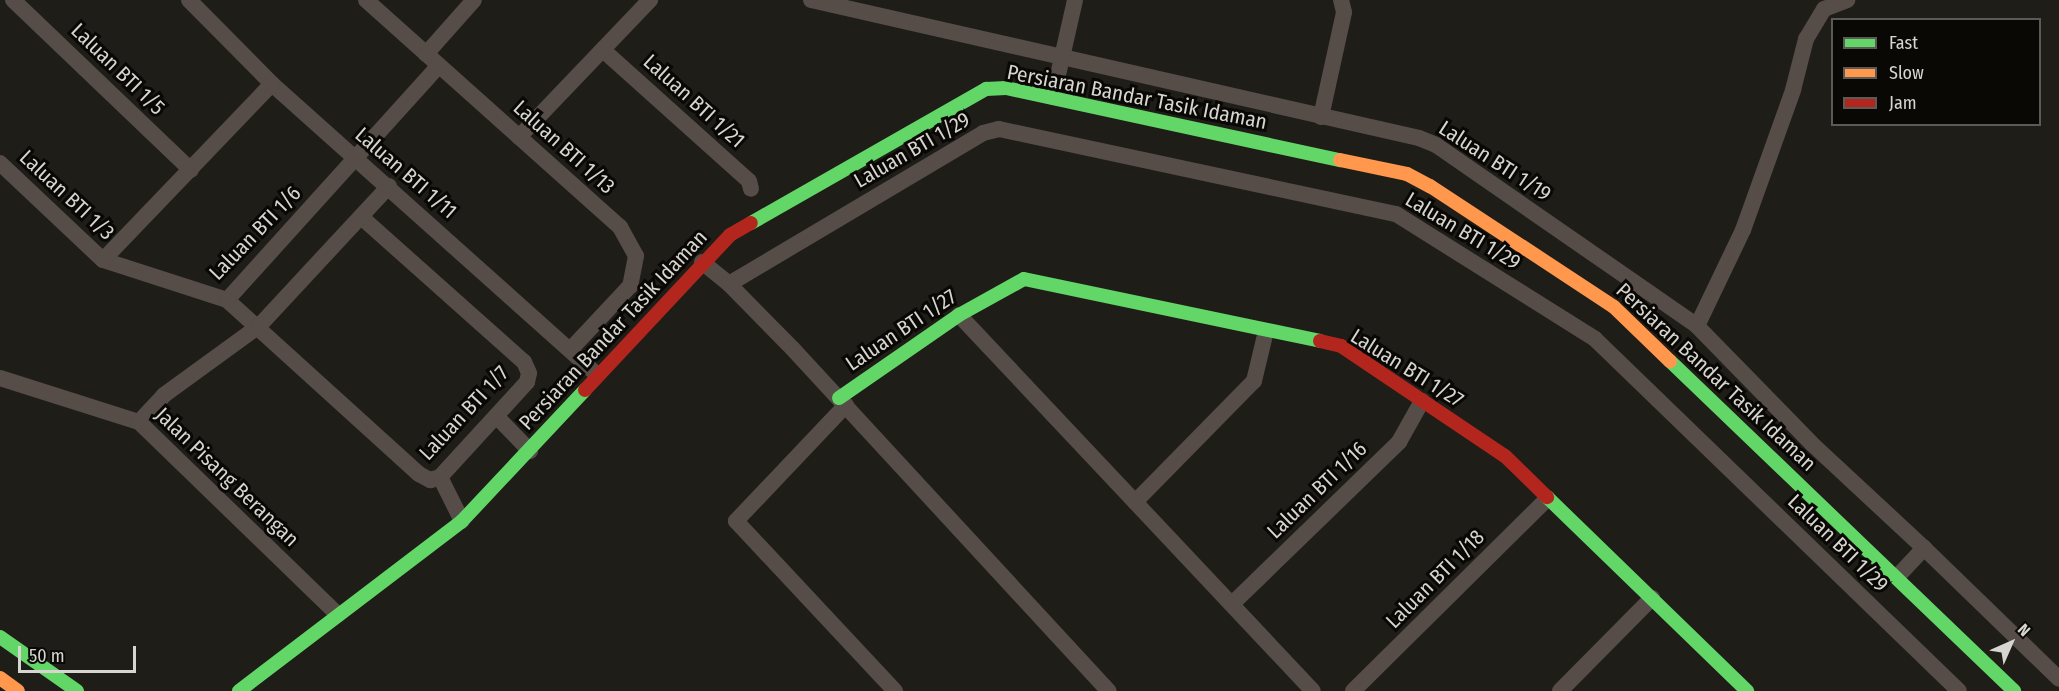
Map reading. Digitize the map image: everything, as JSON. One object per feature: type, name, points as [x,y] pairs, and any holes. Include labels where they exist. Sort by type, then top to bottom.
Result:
[{"type":"street","name":"Laluan BTI 1/5","points":[[14,0],[191,170]]},
{"type":"street","name":"Laluan BTI 1/11","points":[[189,0],[272,84],[571,349],[597,375]]},
{"type":"street","name":"Laluan BTI 1/13","points":[[366,0],[620,227],[636,256],[630,286],[571,349]]},
{"type":"street","points":[[426,54],[474,0]]},
{"type":"street","points":[[519,137],[650,0]]},
{"type":"street","name":"Laluan BTI 1/19","points":[[811,0],[1436,145],[1697,326],[1811,444],[1924,548],[2059,679]]},
{"type":"street","points":[[1053,97],[1075,0]]},
{"type":"street","points":[[1322,117],[1344,12],[1341,0]]},
{"type":"street","points":[[1697,326],[1743,230],[1793,90],[1806,39],[1824,9],[1847,0]]},
{"type":"street","name":"Laluan BTI 1/21","points":[[603,50],[749,181],[751,189]]},
{"type":"street","name":"Laluan BTI 1/6","points":[[103,260],[227,300],[439,65]]},
{"type":"street","points":[[103,260],[272,84]]},
{"type":"street","name":"Persiaran Bandar Tasik Idaman","points":[[239,691],[462,520],[530,451],[597,375],[730,235],[986,89],[1006,88],[1407,174],[1430,186],[1614,308],[2014,691]]},
{"type":"street","name":"Laluan BTI 1/29","points":[[729,284],[983,133],[999,129],[1396,214],[1595,339],[1959,691]]},
{"type":"street","name":"Laluan BTI 1/3","points":[[0,163],[103,260]]},
{"type":"street","points":[[139,422],[164,395],[259,326],[388,186]]},
{"type":"street","name":"Laluan BTI 1/7","points":[[227,300],[259,326],[419,474],[430,480],[440,477],[527,382],[524,362],[361,217]]},
{"type":"street","points":[[702,262],[729,284],[842,401],[1109,691]]},
{"type":"street","name":"Laluan BTI 1/27","points":[[842,401],[959,315],[1024,279],[1266,332],[1341,346],[1505,456],[1747,691]]},
{"type":"street","points":[[959,315],[1313,691]]},
{"type":"street","points":[[1135,502],[1254,381],[1266,332]]},
{"type":"street","name":"Jalan Pisang Berangan","points":[[0,378],[139,422],[338,615]]},
{"type":"street","points":[[842,401],[736,521],[895,691]]},
{"type":"street","name":"Laluan BTI 1/16","points":[[1232,604],[1399,442],[1422,401]]},
{"type":"street","points":[[496,416],[530,451]]},
{"type":"street","points":[[440,477],[462,520]]},
{"type":"street","name":"Laluan BTI 1/18","points":[[1353,691],[1548,498]]},
{"type":"street","points":[[1897,577],[1924,548]]},
{"type":"street","points":[[1560,691],[1652,598]]},
{"type":"street","points":[[0,637],[78,691]]},
{"type":"street","points":[[0,678],[18,691]]},
{"type":"traffic: fast","points":[[751,223],[986,89],[1006,88],[1340,160]]},
{"type":"traffic: fast","points":[[839,398],[959,315],[1024,279],[1320,341]]},
{"type":"traffic: fast","points":[[1670,361],[2014,691]]},
{"type":"traffic: fast","points":[[239,691],[462,521],[585,390]]},
{"type":"traffic: fast","points":[[1547,497],[1747,691]]},
{"type":"traffic: fast","points":[[0,637],[77,691]]},
{"type":"traffic: slow","points":[[1340,160],[1407,174],[1430,186],[1614,307],[1670,361]]},
{"type":"traffic: slow","points":[[0,678],[18,691]]},
{"type":"traffic: jam","points":[[585,390],[730,235],[751,223]]},
{"type":"traffic: jam","points":[[1320,341],[1341,346],[1505,456],[1547,497]]}]
